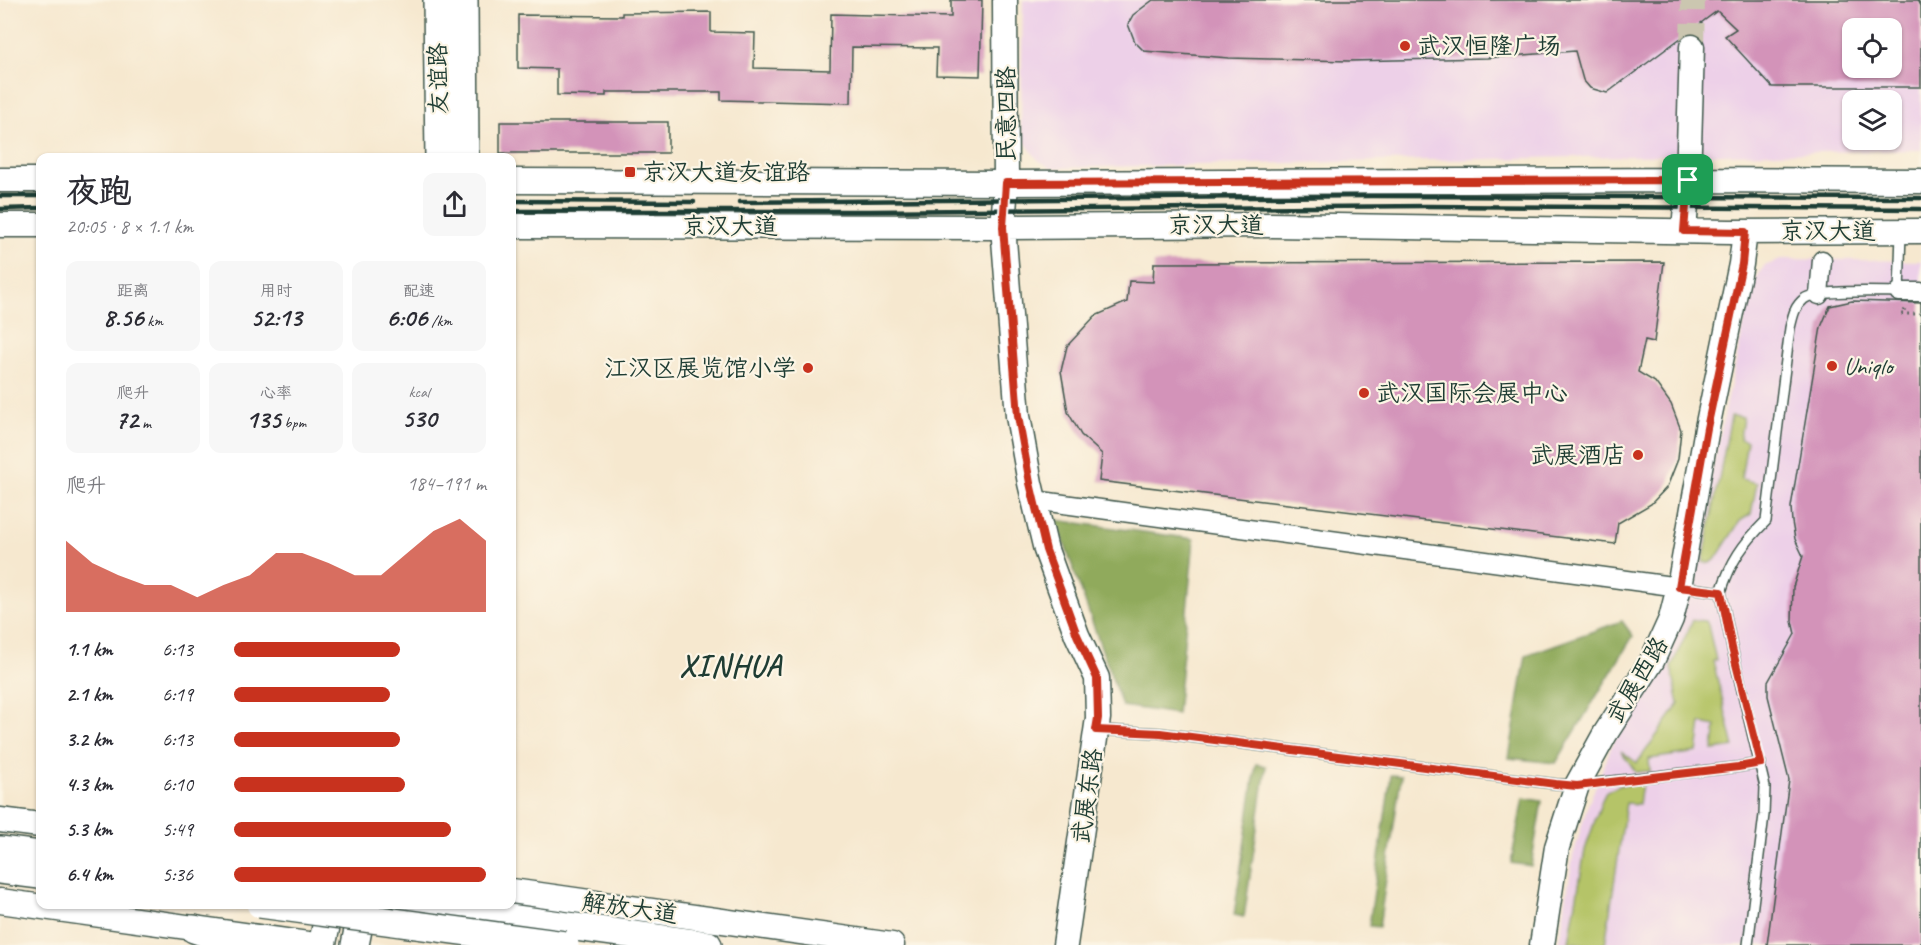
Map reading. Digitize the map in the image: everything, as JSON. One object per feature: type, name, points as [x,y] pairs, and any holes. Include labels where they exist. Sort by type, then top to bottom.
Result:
[{"type":"main road","name":"友谊路","points":[[437,0],[439,153]]},
{"type":"main road","name":"友谊路","points":[[464,0],[465,153]]},
{"type":"main road","name":"民意四路","points":[[1003,227],[1006,183],[1005,0]]},
{"type":"main road","points":[[1684,231],[1692,47]]},
{"type":"main road","points":[[0,180],[36,180]]},
{"type":"main road","name":"京汉大道","points":[[516,181],[1006,183],[1921,181]]},
{"type":"main road","points":[[0,225],[36,225]]},
{"type":"main road","name":"京汉大道","points":[[516,226],[1272,225],[1745,232],[1911,231]]},
{"type":"main road","name":"武展东路","points":[[1003,227],[1018,416],[1034,500],[1046,550],[1077,635],[1097,678],[1098,718],[1065,945]]},
{"type":"main road","name":"武展西路","points":[[1542,945],[1557,847],[1577,786],[1605,734],[1652,661],[1671,619],[1679,587],[1707,428],[1742,264],[1745,232]]},
{"type":"main road","points":[[0,820],[36,824]]},
{"type":"main road","points":[[0,850],[36,854]]},
{"type":"main road","points":[[0,870],[36,874]]},
{"type":"main road","name":"解放大道","points":[[516,892],[892,945]]},
{"type":"main road","points":[[0,901],[36,906]]},
{"type":"main road","points":[[55,909],[315,945]]},
{"type":"main road","points":[[297,909],[565,945]]},
{"type":"main road","points":[[322,945],[331,909]]},
{"type":"main road","points":[[355,945],[362,909]]},
{"type":"main road","points":[[444,909],[708,945]]},
{"type":"main road","points":[[194,929],[241,945]]},
{"type":"street","points":[[1819,295],[1822,260]]},
{"type":"street","points":[[1899,292],[1921,292]]},
{"type":"street","points":[[1034,500],[1679,587]]},
{"type":"lane","points":[[1748,945],[1766,786],[1732,648],[1721,592],[1729,568],[1747,541],[1766,521],[1790,328],[1795,308],[1806,297],[1819,295],[1899,292],[1911,231]]},
{"type":"lane","points":[[1679,587],[1721,592]]},
{"type":"lane","points":[[1096,730],[1160,733],[1577,786],[1761,763]]},
{"type":"shaded area","name":"武汉恒隆广场","points":[[1023,0],[1921,0],[1921,150],[1051,168],[1038,160],[1025,142],[1021,127]]},
{"type":"shaded area","points":[[1784,259],[1921,261],[1921,945],[1559,945],[1573,856],[1587,808],[1613,743],[1679,622],[1753,284],[1764,266]]},
{"type":"green space","points":[[1731,416],[1743,417],[1740,439],[1747,441],[1741,479],[1757,483],[1751,514],[1740,521],[1715,560],[1710,563],[1703,562]]},
{"type":"green space","points":[[1056,520],[1194,539],[1177,714],[1122,706]]},
{"type":"green space","points":[[1693,620],[1706,621],[1708,625],[1716,660],[1713,661],[1734,747],[1713,750],[1716,726],[1701,723],[1697,752],[1649,759],[1650,771],[1636,772],[1621,751],[1637,763],[1679,704],[1671,667]]},
{"type":"green space","points":[[1622,621],[1633,636],[1556,763],[1509,758],[1526,655]]},
{"type":"green space","points":[[1256,764],[1266,766],[1244,917],[1234,915]]},
{"type":"green space","points":[[1391,775],[1401,776],[1379,927],[1369,926]]},
{"type":"green space","points":[[1642,784],[1639,804],[1626,803],[1605,945],[1569,942],[1585,850],[1602,800],[1606,792],[1621,785]]},
{"type":"green space","points":[[1523,798],[1542,801],[1531,866],[1511,863]]},
{"type":"building","points":[[951,0],[982,0],[980,76],[936,75],[937,48],[852,47],[851,103],[721,100],[721,92],[606,92],[606,96],[557,95],[557,69],[518,68],[518,15],[622,16],[622,13],[711,12],[711,32],[755,33],[754,68],[830,70],[831,14],[951,17]]},
{"type":"building","name":"武汉恒隆广场","points":[[1153,0],[1918,0],[1921,6],[1921,87],[1772,87],[1725,36],[1736,29],[1717,11],[1607,93],[1590,88],[1583,80],[1575,51],[1487,58],[1349,61],[1229,58],[1144,51],[1135,42],[1128,24],[1133,15]]},
{"type":"building","points":[[500,122],[668,122],[668,153],[500,153]]},
{"type":"building","name":"武汉国际会展中心","points":[[1664,262],[1654,342],[1645,340],[1638,372],[1655,382],[1671,404],[1681,430],[1678,459],[1667,487],[1651,504],[1618,523],[1615,544],[1099,481],[1102,454],[1081,435],[1068,412],[1061,371],[1067,346],[1095,316],[1127,302],[1129,281],[1153,282],[1154,263]]},
{"type":"building","points":[[1852,301],[1921,303],[1921,945],[1767,945],[1789,780],[1768,696],[1768,682],[1795,634],[1792,621],[1793,587],[1803,556],[1795,539],[1791,507],[1821,327],[1830,306]]},
{"type":"tunnel","points":[[1692,47],[1693,0]]},
{"type":"railway","points":[[0,196],[36,196]]},
{"type":"railway","points":[[739,202],[1371,196],[1921,198]]},
{"type":"railway","points":[[516,201],[694,202]]},
{"type":"railway","points":[[516,211],[870,211],[1426,206],[1921,209]]},
{"type":"railway","points":[[0,209],[36,208]]},
{"type":"place","name":"武汉恒隆广场","points":[[1405,46]]},
{"type":"place","name":"京汉大道友谊路","points":[[630,172]]},
{"type":"place","name":"Uniqlo","points":[[1832,366]]},
{"type":"place","name":"江汉区展览馆小学","points":[[808,368]]},
{"type":"place","name":"武汉国际会展中心","points":[[1364,393]]},
{"type":"place","name":"武展酒店","points":[[1638,455]]},
{"type":"district","name":"XINHUA","points":[[731,666]]},
{"type":"route","points":[[1688,180],[1684,231],[1745,232],[1742,264],[1707,428],[1679,587],[1721,592],[1732,648],[1761,763],[1577,786],[1160,733],[1096,730],[1097,678],[1077,635],[1046,550],[1030,483],[1018,416],[1003,227],[1006,183],[1688,180]]}]
